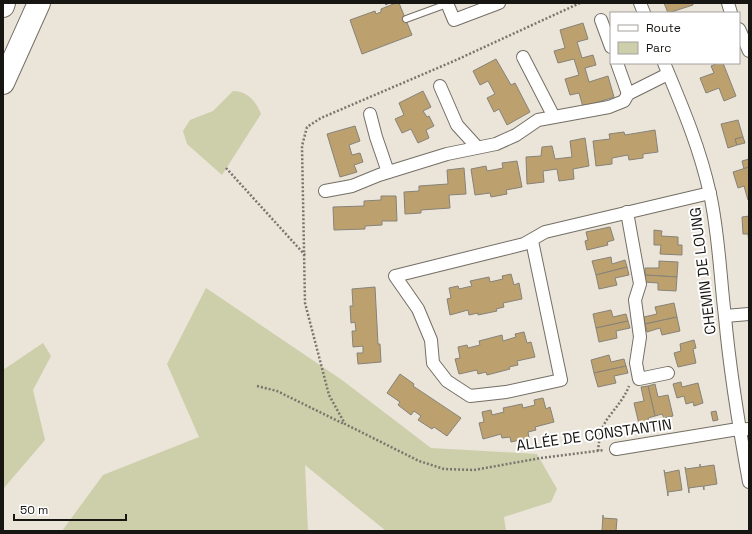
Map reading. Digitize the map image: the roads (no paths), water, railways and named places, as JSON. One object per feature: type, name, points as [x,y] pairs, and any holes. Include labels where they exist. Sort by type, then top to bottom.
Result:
[{"type":"highway","points":[[3,83],[39,3]]},
{"type":"street","points":[[447,3],[454,20],[499,3]]},
{"type":"street","points":[[601,20],[610,44]]},
{"type":"street","points":[[740,32],[749,51]]},
{"type":"street","points":[[523,56],[554,117]]},
{"type":"street","points":[[617,64],[628,94]]},
{"type":"street","points":[[325,191],[352,186],[388,172],[477,147],[496,144],[516,134],[538,120],[609,108],[624,101],[628,94],[666,68]]},
{"type":"street","name":"CHEMIN DE LOUNG","points":[[666,68],[693,131],[710,193],[719,247],[724,316],[744,429],[749,482]]},
{"type":"street","points":[[440,86],[457,125],[477,147]]},
{"type":"street","points":[[370,114],[388,172]]},
{"type":"street","points":[[532,241],[560,380],[506,392],[470,396],[447,381],[433,363],[431,340],[418,309],[395,276],[532,241],[545,232],[710,193]]},
{"type":"street","points":[[627,212],[640,284],[635,300],[640,337],[636,363],[639,379],[668,373]]},
{"type":"street","points":[[724,316],[749,314]]},
{"type":"street","name":"ALLÉE DE CONSTANTIN","points":[[616,449],[744,429]]},
{"type":"lane","points":[[406,19],[447,3]]}]
